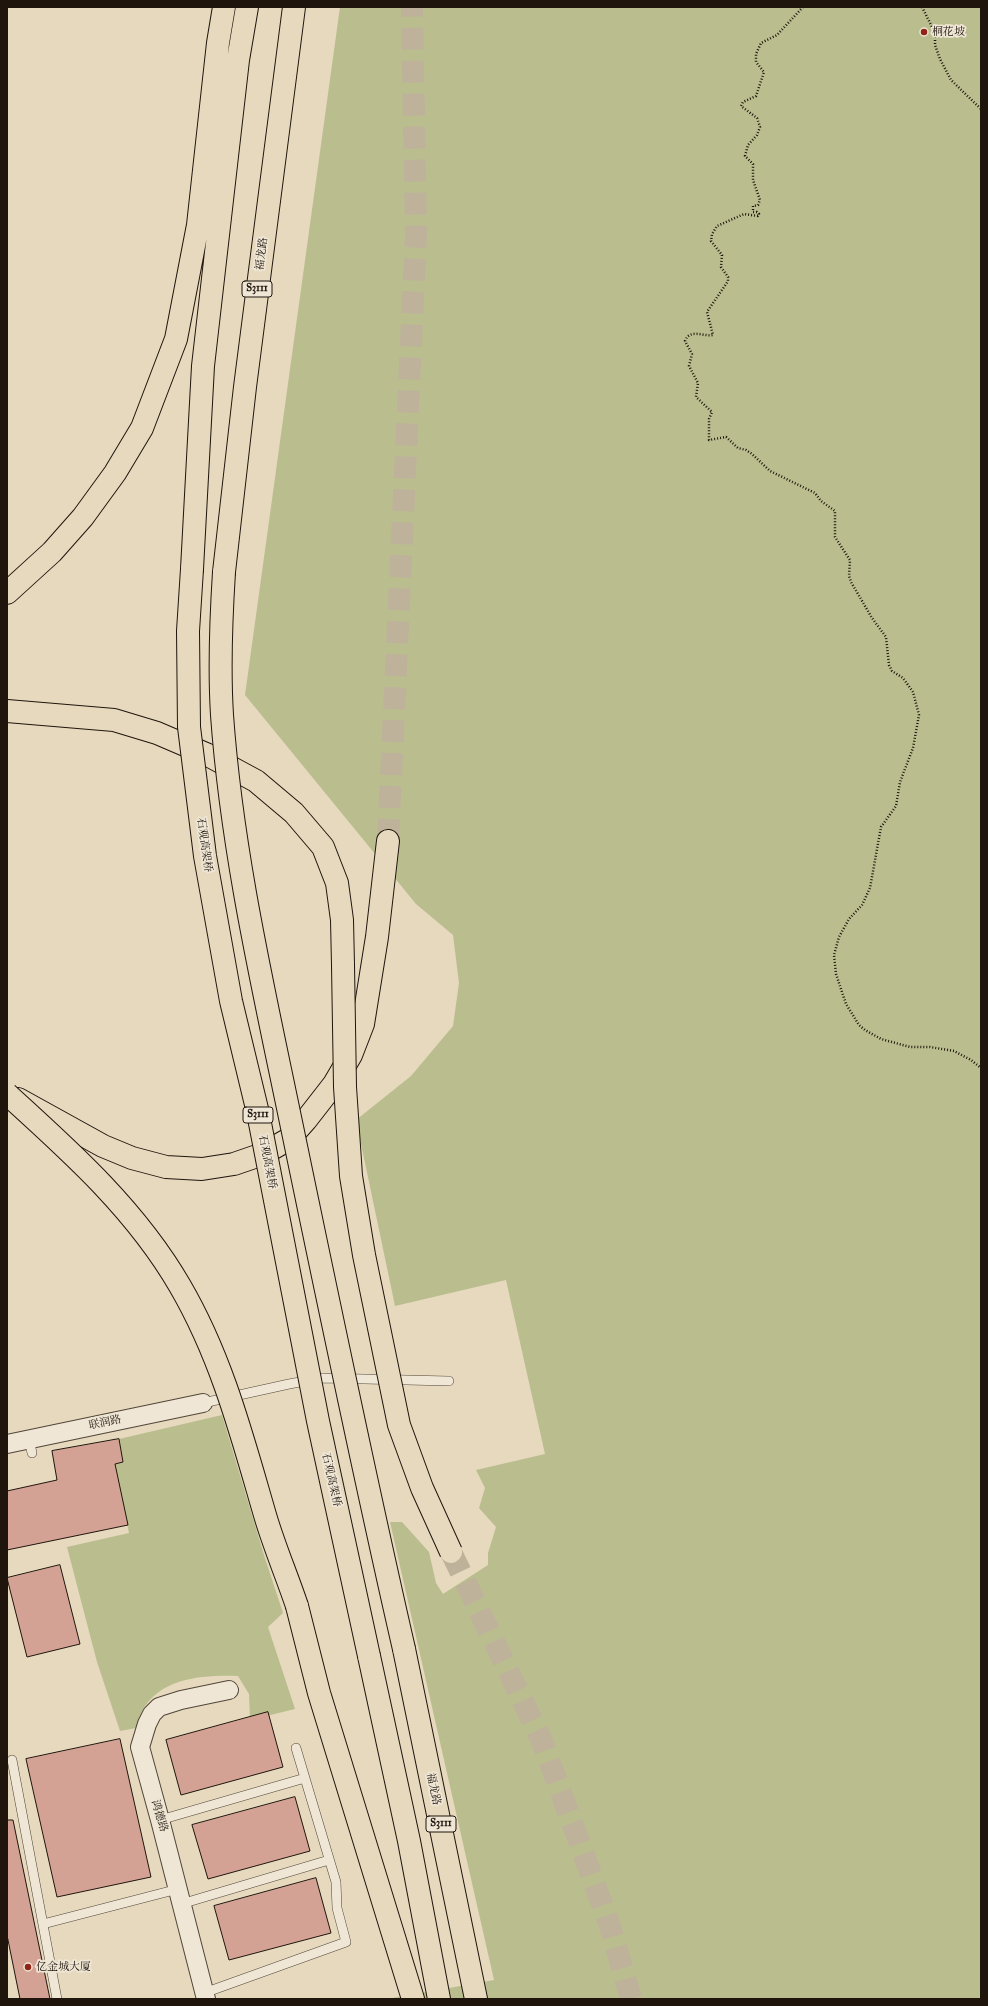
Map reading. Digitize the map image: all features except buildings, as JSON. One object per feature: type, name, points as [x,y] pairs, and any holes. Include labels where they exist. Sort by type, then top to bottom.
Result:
[{"type":"highway","points":[[7,593],[52,552],[83,517],[115,474],[142,428],[176,339],[198,225],[218,43],[224,7]]},
{"type":"highway","name":"石观高架桥","points":[[247,7],[238,60],[202,366],[188,631],[189,727],[207,864],[228,987],[258,1114],[318,1421],[409,1841],[440,1999]]},
{"type":"highway","name":"福龙路","points":[[294,7],[245,387],[224,572],[221,622],[222,714],[232,810],[239,858],[280,1067],[366,1485],[404,1649],[476,1999]]},
{"type":"highway","points":[[7,711],[114,720],[157,733],[206,754],[256,781],[294,812],[323,847],[337,883],[342,920],[345,1087],[352,1176],[364,1255],[399,1426],[422,1488],[451,1552]]},
{"type":"highway","points":[[7,1093],[103,1146],[132,1158],[166,1167],[202,1169],[234,1164],[263,1154],[289,1139],[334,1084],[345,1067],[352,1055],[363,1024],[377,937],[388,841]]},
{"type":"highway","points":[[7,1093],[72,1153],[115,1198],[152,1243],[180,1286],[211,1346],[228,1390],[266,1517],[297,1606],[319,1693],[413,1999]]},
{"type":"street","name":"联润路","points":[[7,1444],[30,1446],[203,1403]]},
{"type":"street","name":"鸿德路","points":[[205,1996],[140,1747],[142,1734],[152,1714],[159,1707],[168,1703],[229,1690]]},
{"type":"lane","points":[[203,1403],[294,1382],[322,1378],[449,1381]]},
{"type":"lane","points":[[205,1996],[346,1942],[337,1908],[338,1887],[296,1748]]},
{"type":"lane","points":[[12,1760],[57,1999]]},
{"type":"lane","points":[[160,1820],[305,1778]]},
{"type":"lane","points":[[43,1924],[179,1897],[329,1860]]},
{"type":"path","points":[[803,7],[777,35],[764,41],[758,47],[756,62],[764,72],[764,76],[756,96],[743,102],[741,106],[756,118],[760,128],[757,135],[748,145],[745,156],[753,164],[753,180],[760,200],[758,205],[753,206],[753,212],[757,212],[759,214],[758,216],[744,214],[717,226],[712,234],[711,240],[722,256],[721,266],[728,277],[728,281],[707,312],[713,335],[697,333],[691,334],[686,338],[685,341],[692,354],[689,366],[698,383],[696,397],[712,412],[709,419],[709,440],[726,437],[738,448],[752,454],[770,471],[814,493],[821,501],[834,511],[835,537],[850,560],[849,576],[851,582],[872,618],[886,637],[889,665],[892,671],[903,678],[913,692],[919,715],[914,748],[900,782],[896,806],[885,821],[879,834],[870,888],[862,905],[843,928],[834,955],[836,974],[846,1004],[859,1025],[881,1039],[910,1047],[930,1047],[954,1052],[971,1060],[981,1068]]},
{"type":"path","points":[[922,7],[935,33],[936,45],[940,59],[951,80],[981,109]]},
{"type":"green space","points":[[340,7],[981,7],[981,1999],[387,1999],[494,1980],[390,1522],[402,1522],[429,1552],[436,1583],[443,1594],[488,1565],[488,1553],[496,1527],[479,1508],[485,1488],[476,1470],[545,1454],[506,1280],[395,1306],[356,1120],[411,1076],[453,1026],[459,983],[453,935],[416,904],[245,695]]},
{"type":"green space","points":[[222,1415],[283,1613],[268,1627],[295,1709],[250,1720],[249,1694],[238,1676],[211,1676],[184,1680],[160,1691],[150,1700],[142,1711],[136,1728],[120,1731],[97,1662],[67,1547],[129,1533],[115,1464],[123,1462],[119,1439]]},
{"type":"tunnel","points":[[388,841],[416,234],[412,7]]},
{"type":"tunnel","points":[[451,1552],[542,1741],[609,1923],[631,1999]]},
{"type":"place","name":"桐花坡","points":[[924,32]]},
{"type":"place","name":"亿金城大厦","points":[[28,1967]]}]
